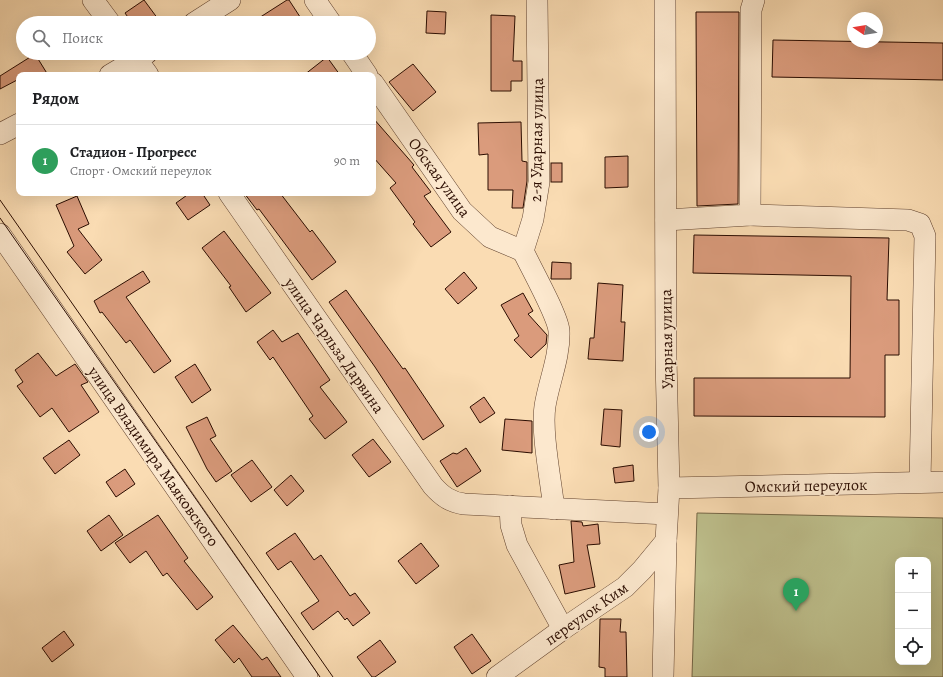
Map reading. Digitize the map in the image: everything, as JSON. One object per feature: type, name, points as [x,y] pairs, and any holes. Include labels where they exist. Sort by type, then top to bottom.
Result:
[{"type":"street","points":[[93,0],[105,16]]},
{"type":"street","points":[[205,16],[230,0]]},
{"type":"street","points":[[315,0],[326,16]]},
{"type":"street","name":"2-я Ударная улица","points":[[523,251],[533,219],[539,182],[537,0]]},
{"type":"street","name":"Ударная улица","points":[[663,677],[668,488],[665,0]]},
{"type":"street","points":[[750,215],[751,10],[754,0]]},
{"type":"street","points":[[116,72],[141,60]]},
{"type":"street","points":[[357,60],[365,72]]},
{"type":"street","name":"Обская улица","points":[[376,87],[462,211],[490,237],[523,251]]},
{"type":"street","points":[[0,134],[16,126]]},
{"type":"street","name":"улица Чарльза Дарвина","points":[[231,196],[433,486],[442,496],[464,504],[510,506]]},
{"type":"street","points":[[666,220],[750,215],[908,220],[920,224],[925,236],[920,482]]},
{"type":"street","name":"улица Владимира Маяковского","points":[[0,234],[307,677]]},
{"type":"street","points":[[523,251],[559,330],[557,356],[545,407],[545,430],[554,508]]},
{"type":"street","name":"Омский переулок","points":[[668,488],[943,482]]},
{"type":"street","points":[[563,629],[517,545],[511,525],[510,506],[667,514]]},
{"type":"street","name":"переулок Ким","points":[[497,677],[563,629],[625,587],[642,570],[666,541]]},
{"type":"green space","points":[[697,513],[943,518],[943,677],[692,677]]},
{"type":"building","points":[[144,0],[156,16],[127,16],[125,13]]},
{"type":"building","points":[[289,0],[299,16],[262,16]]},
{"type":"building","points":[[427,11],[446,12],[445,34],[426,33]]},
{"type":"building","points":[[696,12],[739,12],[738,204],[697,206]]},
{"type":"building","points":[[491,15],[515,16],[513,61],[522,61],[522,81],[511,81],[511,91],[491,91]]},
{"type":"building","points":[[773,40],[847,41],[847,48],[883,48],[883,42],[943,43],[943,80],[772,77]]},
{"type":"building","points":[[25,60],[39,60],[46,72],[16,72],[16,81],[0,89],[0,76]]},
{"type":"building","points":[[323,60],[329,60],[338,72],[308,72]]},
{"type":"building","points":[[413,64],[436,92],[413,111],[389,82]]},
{"type":"building","points":[[376,121],[414,165],[412,167],[431,192],[424,196],[451,232],[431,247],[413,224],[415,222],[390,188],[396,183],[376,160]]},
{"type":"building","points":[[521,122],[522,161],[527,162],[527,181],[523,208],[512,208],[513,190],[488,190],[488,154],[479,155],[478,123]]},
{"type":"building","points":[[628,156],[628,187],[605,188],[605,157]]},
{"type":"building","points":[[551,163],[562,163],[562,182],[551,182]]},
{"type":"building","points":[[77,196],[89,224],[78,229],[102,260],[85,274],[67,252],[74,246],[56,205]]},
{"type":"building","points":[[186,196],[204,196],[210,205],[188,220],[176,203]]},
{"type":"building","points":[[246,196],[282,196],[310,232],[312,230],[336,262],[312,280],[259,209],[257,210]]},
{"type":"building","points":[[224,231],[271,293],[246,312],[229,287],[231,286],[202,248]]},
{"type":"building","points":[[694,235],[889,238],[887,300],[899,300],[899,355],[885,355],[885,417],[694,416],[694,378],[850,378],[851,276],[693,273]]},
{"type":"building","points":[[552,262],[571,263],[571,279],[551,279]]},
{"type":"building","points":[[143,271],[150,282],[126,297],[171,361],[154,373],[130,340],[126,343],[102,312],[100,313],[94,301]]},
{"type":"building","points":[[464,272],[477,288],[458,304],[445,289]]},
{"type":"building","points":[[598,283],[623,285],[621,322],[625,322],[623,361],[588,359],[590,338],[594,338]]},
{"type":"building","points":[[346,290],[403,369],[405,368],[444,426],[423,440],[375,367],[329,302]]},
{"type":"building","points":[[523,293],[533,311],[528,314],[547,335],[546,344],[531,358],[514,340],[519,336],[501,305]]},
{"type":"building","points":[[273,330],[282,342],[298,333],[330,380],[320,387],[347,422],[325,439],[309,419],[313,416],[273,357],[270,360],[257,342]]},
{"type":"building","points":[[38,353],[56,376],[75,364],[88,382],[81,385],[99,412],[69,432],[52,408],[40,417],[17,386],[23,382],[15,370]]},
{"type":"building","points":[[195,364],[211,390],[192,403],[175,377]]},
{"type":"building","points":[[484,397],[495,413],[480,423],[470,407]]},
{"type":"building","points":[[604,409],[622,410],[620,447],[601,445]]},
{"type":"building","points":[[207,417],[216,436],[210,439],[232,471],[216,482],[207,469],[186,427]]},
{"type":"building","points":[[505,419],[532,421],[532,453],[502,450]]},
{"type":"building","points":[[373,439],[391,462],[369,477],[352,455]]},
{"type":"building","points":[[69,440],[80,455],[55,474],[43,458]]},
{"type":"building","points":[[466,448],[481,471],[457,487],[440,461],[453,453],[457,454]]},
{"type":"building","points":[[252,460],[272,487],[251,502],[231,475]]},
{"type":"building","points":[[633,465],[634,481],[615,483],[613,468]]},
{"type":"building","points":[[125,469],[135,484],[116,497],[106,482]]},
{"type":"building","points":[[291,475],[304,491],[287,506],[274,490]]},
{"type":"building","points":[[109,515],[123,535],[101,551],[87,531]]},
{"type":"building","points":[[158,515],[188,558],[184,561],[213,597],[197,610],[167,573],[163,576],[146,551],[130,563],[115,543]]},
{"type":"building","points":[[571,521],[582,522],[583,526],[598,524],[600,544],[587,545],[595,587],[565,594],[559,565],[574,562]]},
{"type":"building","points":[[295,533],[314,560],[321,555],[350,596],[355,593],[370,613],[353,626],[347,618],[345,620],[338,611],[313,630],[301,613],[319,601],[291,561],[278,570],[266,553]]},
{"type":"building","points":[[421,543],[439,566],[416,584],[398,561]]},
{"type":"building","points":[[600,619],[621,619],[620,632],[626,632],[627,677],[605,677],[605,668],[599,667]]},
{"type":"building","points":[[233,625],[262,660],[267,657],[281,677],[252,677],[239,658],[234,663],[215,640]]},
{"type":"building","points":[[64,631],[74,645],[52,662],[42,648]]},
{"type":"building","points":[[472,634],[491,661],[472,674],[454,647]]},
{"type":"building","points":[[380,640],[396,662],[375,677],[372,677],[357,657]]},
{"type":"tram line","points":[[0,200],[333,677]]},
{"type":"tram line","points":[[0,218],[320,677]]},
{"type":"place","name":"Стадион - Прогресс","points":[[796,611]]}]
